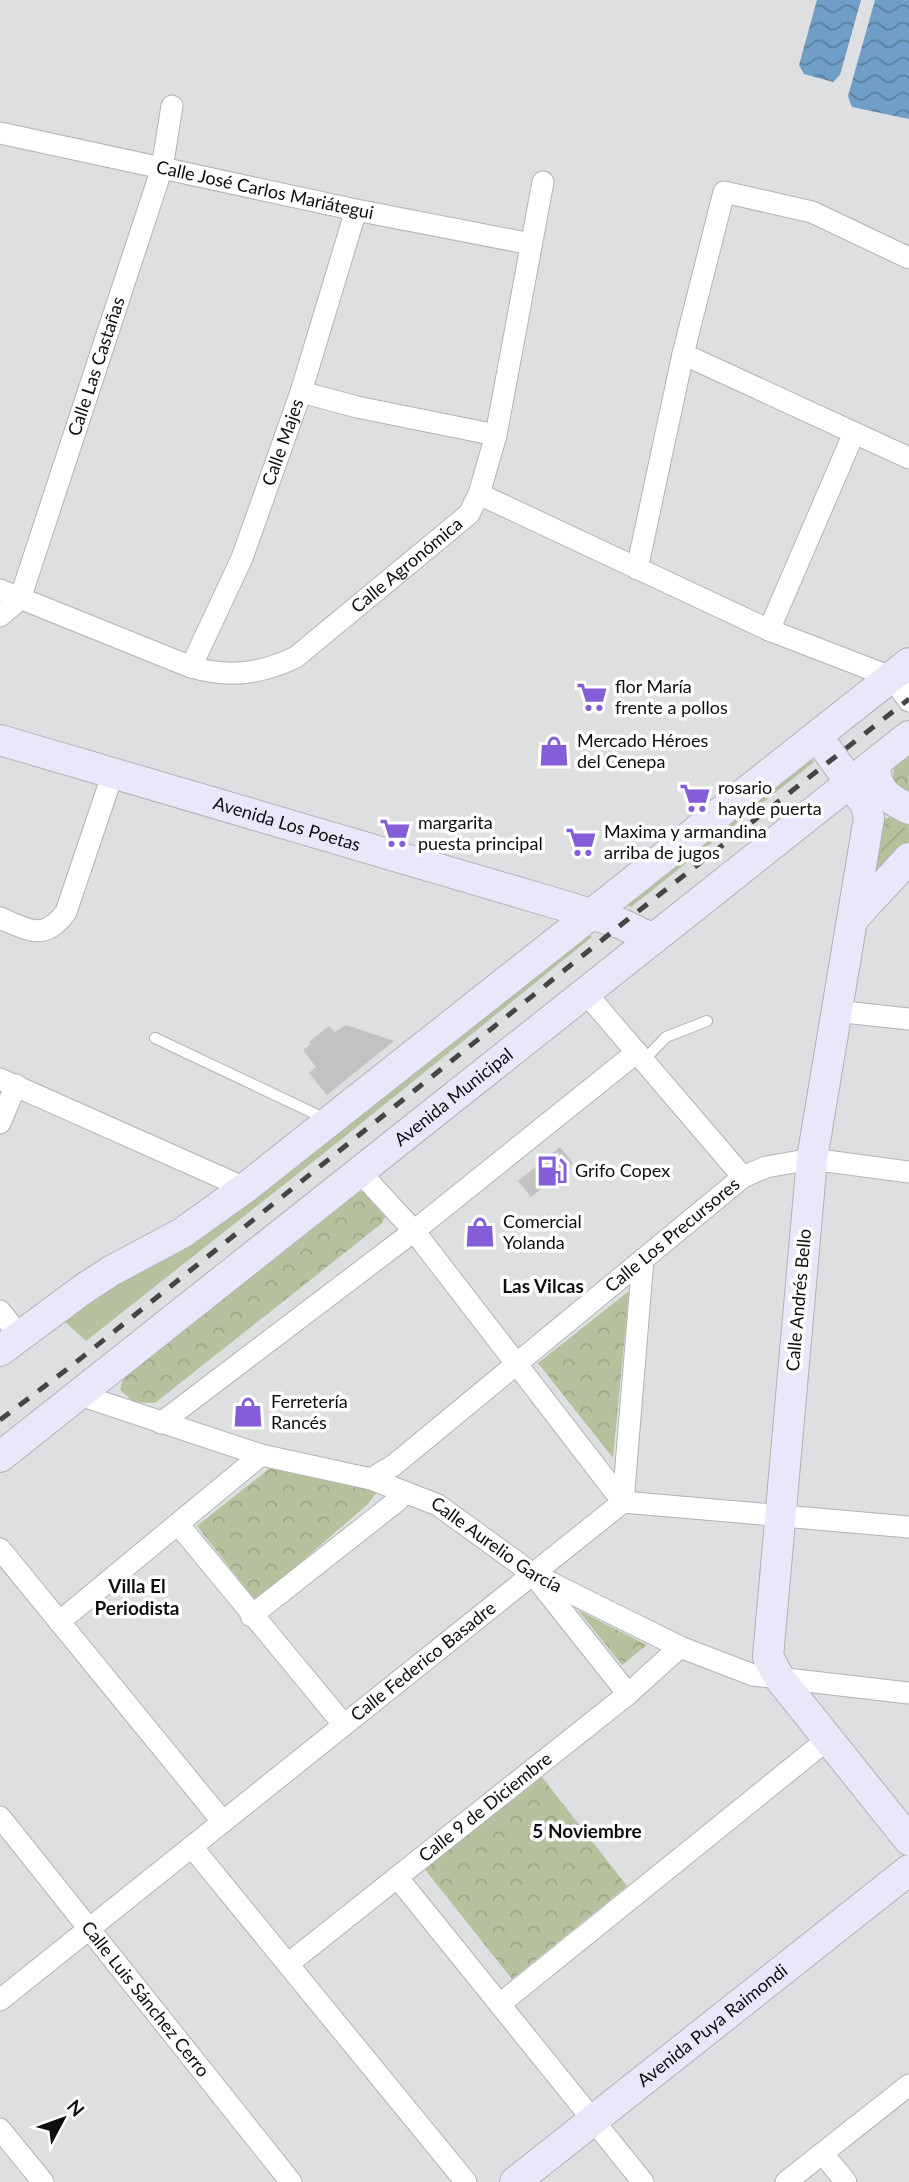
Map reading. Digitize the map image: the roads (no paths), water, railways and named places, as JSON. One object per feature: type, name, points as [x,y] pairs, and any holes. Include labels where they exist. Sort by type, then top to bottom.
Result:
[{"type":"street","name":"Calle Las Castañas","points":[[0,617],[20,599],[162,168],[172,106]]},
{"type":"street","name":"Calle José Carlos Mariátegui","points":[[0,133],[356,210],[531,244]]},
{"type":"street","name":"Calle Agronómica","points":[[0,590],[191,667],[227,674],[245,674],[263,671],[296,657],[469,514],[479,494],[496,435],[543,182]]},
{"type":"street","points":[[637,569],[683,354],[724,192],[812,212],[909,258]]},
{"type":"street","name":"Calle Majes","points":[[191,667],[242,558],[301,393],[356,210]]},
{"type":"street","points":[[683,354],[909,458]]},
{"type":"street","points":[[301,393],[496,435]]},
{"type":"street","points":[[769,630],[854,433]]},
{"type":"street","points":[[479,494],[769,630],[900,670]]},
{"type":"street","points":[[900,670],[909,701]]},
{"type":"street","points":[[0,1311],[10,1343],[101,1278],[182,1233],[331,1121],[900,670]]},
{"type":"street","name":"Avenida Municipal","points":[[0,1457],[909,736]]},
{"type":"street","name":"Calle Andrés Bello","points":[[817,737],[866,805],[869,818],[812,1159],[768,1657],[780,1679],[909,1840]]},
{"type":"street","name":"Avenida Los Poetas","points":[[0,740],[591,915],[653,939]]},
{"type":"street","points":[[874,765],[877,784],[886,794],[909,809]]},
{"type":"street","points":[[0,918],[32,932],[48,931],[59,922],[66,912],[113,773]]},
{"type":"street","points":[[852,920],[909,858]]},
{"type":"street","points":[[585,992],[743,1177]]},
{"type":"street","points":[[835,1011],[909,1019]]},
{"type":"street","points":[[161,1423],[640,1056]]},
{"type":"street","points":[[0,1123],[8,1082],[245,1188]]},
{"type":"street","name":"Calle Los Precursores","points":[[371,1479],[394,1465],[743,1177],[766,1167],[812,1159],[909,1172]]},
{"type":"street","points":[[359,1171],[414,1231],[623,1502],[909,1527]]},
{"type":"street","points":[[623,1502],[643,1259]]},
{"type":"street","name":"Calle Aurelio García","points":[[80,1395],[261,1455],[371,1479],[438,1505],[533,1574],[680,1647],[753,1675],[909,1693]]},
{"type":"street","points":[[59,1622],[261,1455]]},
{"type":"street","points":[[251,1616],[405,1492]]},
{"type":"street","name":"Calle Federico Basadre","points":[[0,2000],[623,1502]]},
{"type":"street","points":[[178,1524],[251,1616],[344,1725]]},
{"type":"street","points":[[0,1549],[223,1822]]},
{"type":"street","points":[[533,1574],[628,1694]]},
{"type":"street","name":"Calle 9 de Diciembre","points":[[288,1964],[628,1694],[680,1647]]},
{"type":"street","points":[[500,2004],[828,1739]]},
{"type":"street","name":"Calle Luis Sánchez Cerro","points":[[0,1817],[291,2182]]},
{"type":"street","points":[[192,1847],[466,2182]]},
{"type":"street","name":"Avenida Puya Raimondi","points":[[515,2182],[909,1870]]},
{"type":"street","points":[[397,1877],[643,2182]]},
{"type":"street","points":[[786,2182],[909,2085]]},
{"type":"street","points":[[0,2129],[43,2182]]},
{"type":"street","points":[[823,2154],[846,2182]]},
{"type":"lane","points":[[640,1056],[666,1037],[707,1021]]},
{"type":"lane","points":[[155,1038],[331,1121]]},
{"type":"water","points":[[817,0],[861,0],[840,75],[833,82],[804,74],[799,65]]},
{"type":"water","points":[[875,0],[909,0],[909,119],[852,107],[848,96]]},
{"type":"railway","points":[[0,1420],[909,699]]},
{"type":"place","name":"flor María frente a pollos","points":[[592,697]]},
{"type":"place","name":"Mercado Héroes del Cenepa","points":[[554,751]]},
{"type":"place","name":"rosario hayde puerta","points":[[695,798]]},
{"type":"place","name":"margarita puesta principal","points":[[395,833]]},
{"type":"place","name":"Maxima y armandina arriba de jugos","points":[[581,842]]},
{"type":"place","name":"Grifo Copex","points":[[552,1171]]},
{"type":"place","name":"Comercial Yolanda","points":[[480,1232]]},
{"type":"place","name":"Ferretería Rancés","points":[[248,1412]]},
{"type":"district","name":"Las Vilcas","points":[[543,1286]]},
{"type":"district","name":"Villa El Periodista","points":[[137,1597]]},
{"type":"district","name":"5 Noviembre","points":[[587,1831]]}]
